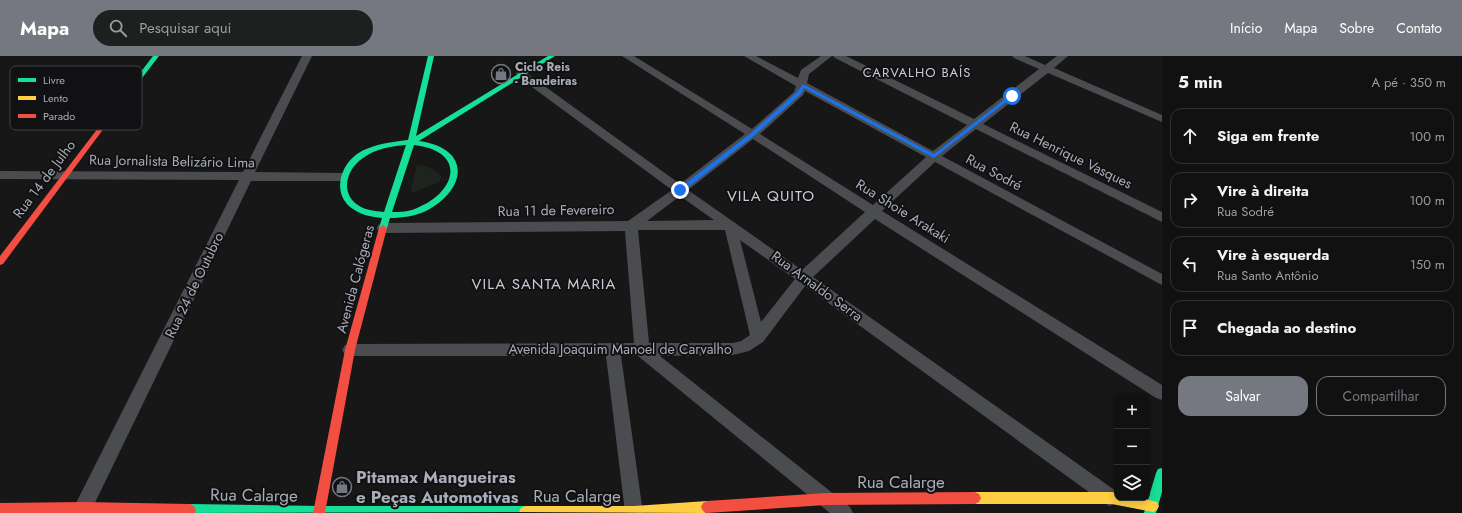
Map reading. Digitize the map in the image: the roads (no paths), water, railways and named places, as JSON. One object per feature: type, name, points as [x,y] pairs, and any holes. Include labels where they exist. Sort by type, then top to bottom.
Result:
[{"type":"street","name":"Rua 14 de Julho","points":[[142,74],[156,56]]},
{"type":"street","name":"Rua 24 de Outubro","points":[[82,510],[307,56]]},
{"type":"street","name":"Avenida Calógeras","points":[[320,512],[350,350],[386,216],[411,142],[431,56]]},
{"type":"street","points":[[411,142],[552,56]]},
{"type":"street","name":"Rua Shoie Arakaki","points":[[627,56],[1162,393]]},
{"type":"street","name":"Rua Sodré","points":[[749,56],[1162,280]]},
{"type":"street","points":[[827,56],[805,72],[803,75],[803,86],[799,92],[753,134],[631,226],[642,350],[844,513]]},
{"type":"street","name":"Rua Henrique Vasques","points":[[838,56],[1162,217]]},
{"type":"street","points":[[1017,56],[1162,118]]},
{"type":"street","name":"Avenida Joaquim Manoel de Carvalho","points":[[350,350],[642,350],[733,349],[744,347],[758,338],[804,277],[934,156],[1063,56]]},
{"type":"street","name":"Rua Arnaldo Serra","points":[[522,74],[680,190],[1112,498]]},
{"type":"street","name":"Rua 14 de Julho","points":[[0,262],[99,130]]},
{"type":"street","points":[[411,142],[427,144],[440,149],[449,157],[454,167],[454,178],[448,190],[438,200],[423,209],[405,214],[386,216],[370,213],[356,207],[347,199],[342,188],[343,177],[350,166],[362,155],[377,147],[394,143],[411,142]]},
{"type":"street","name":"Rua Jornalista Belizário Lima","points":[[0,175],[343,177]]},
{"type":"street","points":[[730,225],[758,338]]},
{"type":"street","name":"Rua 11 de Fevereiro","points":[[383,228],[730,225]]},
{"type":"street","points":[[613,350],[634,512]]},
{"type":"street","points":[[1152,509],[1162,473]]},
{"type":"street","name":"Rua Calarge","points":[[0,509],[320,512],[634,512],[826,499],[1112,498],[1152,509]]},
{"type":"place","name":"Ciclo Reis - Bandeiras","points":[[501,74]]},
{"type":"place","name":"Pitamax Mangueiras e Peças Automotivas","points":[[342,487]]},
{"type":"district","name":"CARVALHO BAÍS","points":[[917,72]]},
{"type":"district","name":"VILA QUITO","points":[[771,196]]},
{"type":"district","name":"VILA SANTA MARIA","points":[[544,284]]}]
